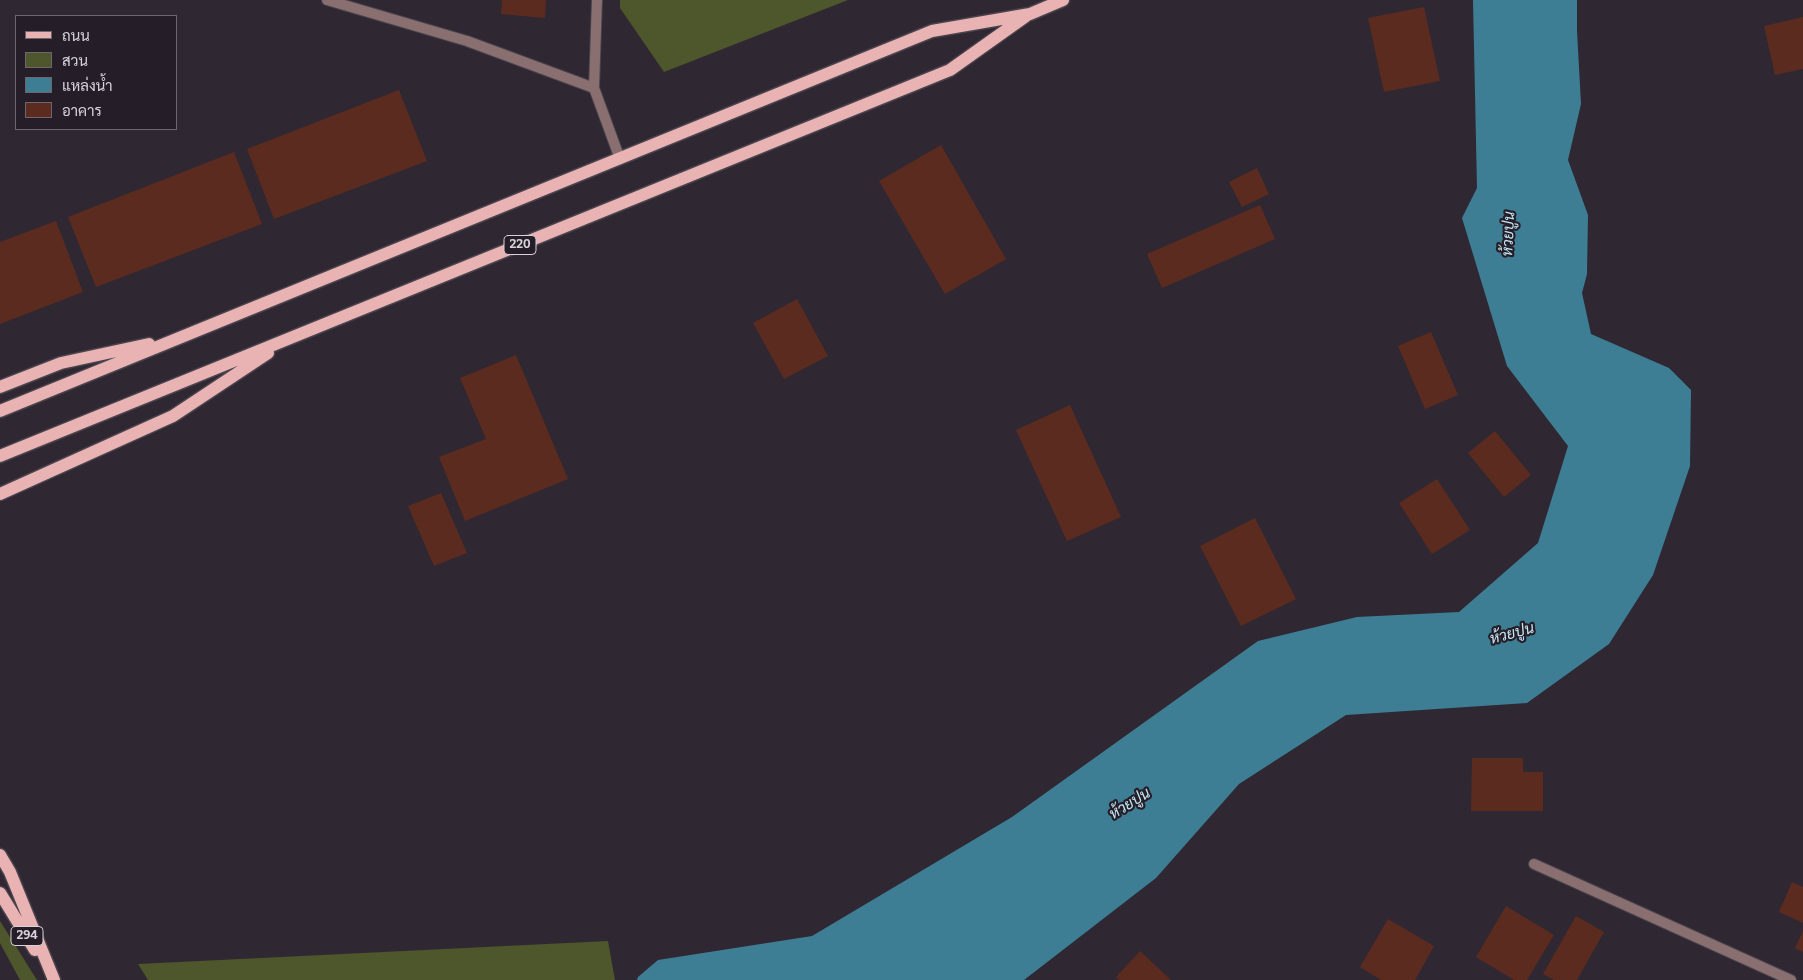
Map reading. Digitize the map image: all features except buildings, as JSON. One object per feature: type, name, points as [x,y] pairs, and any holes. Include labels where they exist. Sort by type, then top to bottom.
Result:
[{"type":"main road","name":"220","points":[[0,456],[950,70],[1030,14],[1063,0]]},
{"type":"main road","name":"220","points":[[0,411],[932,31],[1030,14]]},
{"type":"main road","points":[[0,387],[61,363],[183,336]]},
{"type":"main road","points":[[0,494],[173,416],[290,338]]},
{"type":"main road","points":[[0,855],[10,872],[54,980]]},
{"type":"main road","name":"294","points":[[0,893],[54,980]]},
{"type":"street","points":[[327,0],[466,41],[594,88]]},
{"type":"street","points":[[597,0],[594,88],[620,159]]},
{"type":"street","points":[[1534,864],[1791,980]]},
{"type":"green space","points":[[620,0],[848,0],[664,72],[620,8]]},
{"type":"green space","points":[[0,921],[37,980],[20,980],[0,943]]},
{"type":"green space","points":[[608,941],[615,980],[148,980],[138,964]]},
{"type":"water","name":"ห้วยปูน","points":[[1473,0],[1577,0],[1581,104],[1568,160],[1588,215],[1587,274],[1582,293],[1591,334],[1669,368],[1691,390],[1690,466],[1653,575],[1609,644],[1527,703],[1346,715],[1239,784],[1156,878],[1024,980],[637,980],[658,960],[812,936],[1012,817],[1258,641],[1357,617],[1459,612],[1538,543],[1568,446],[1507,366],[1462,218],[1477,188]]}]
